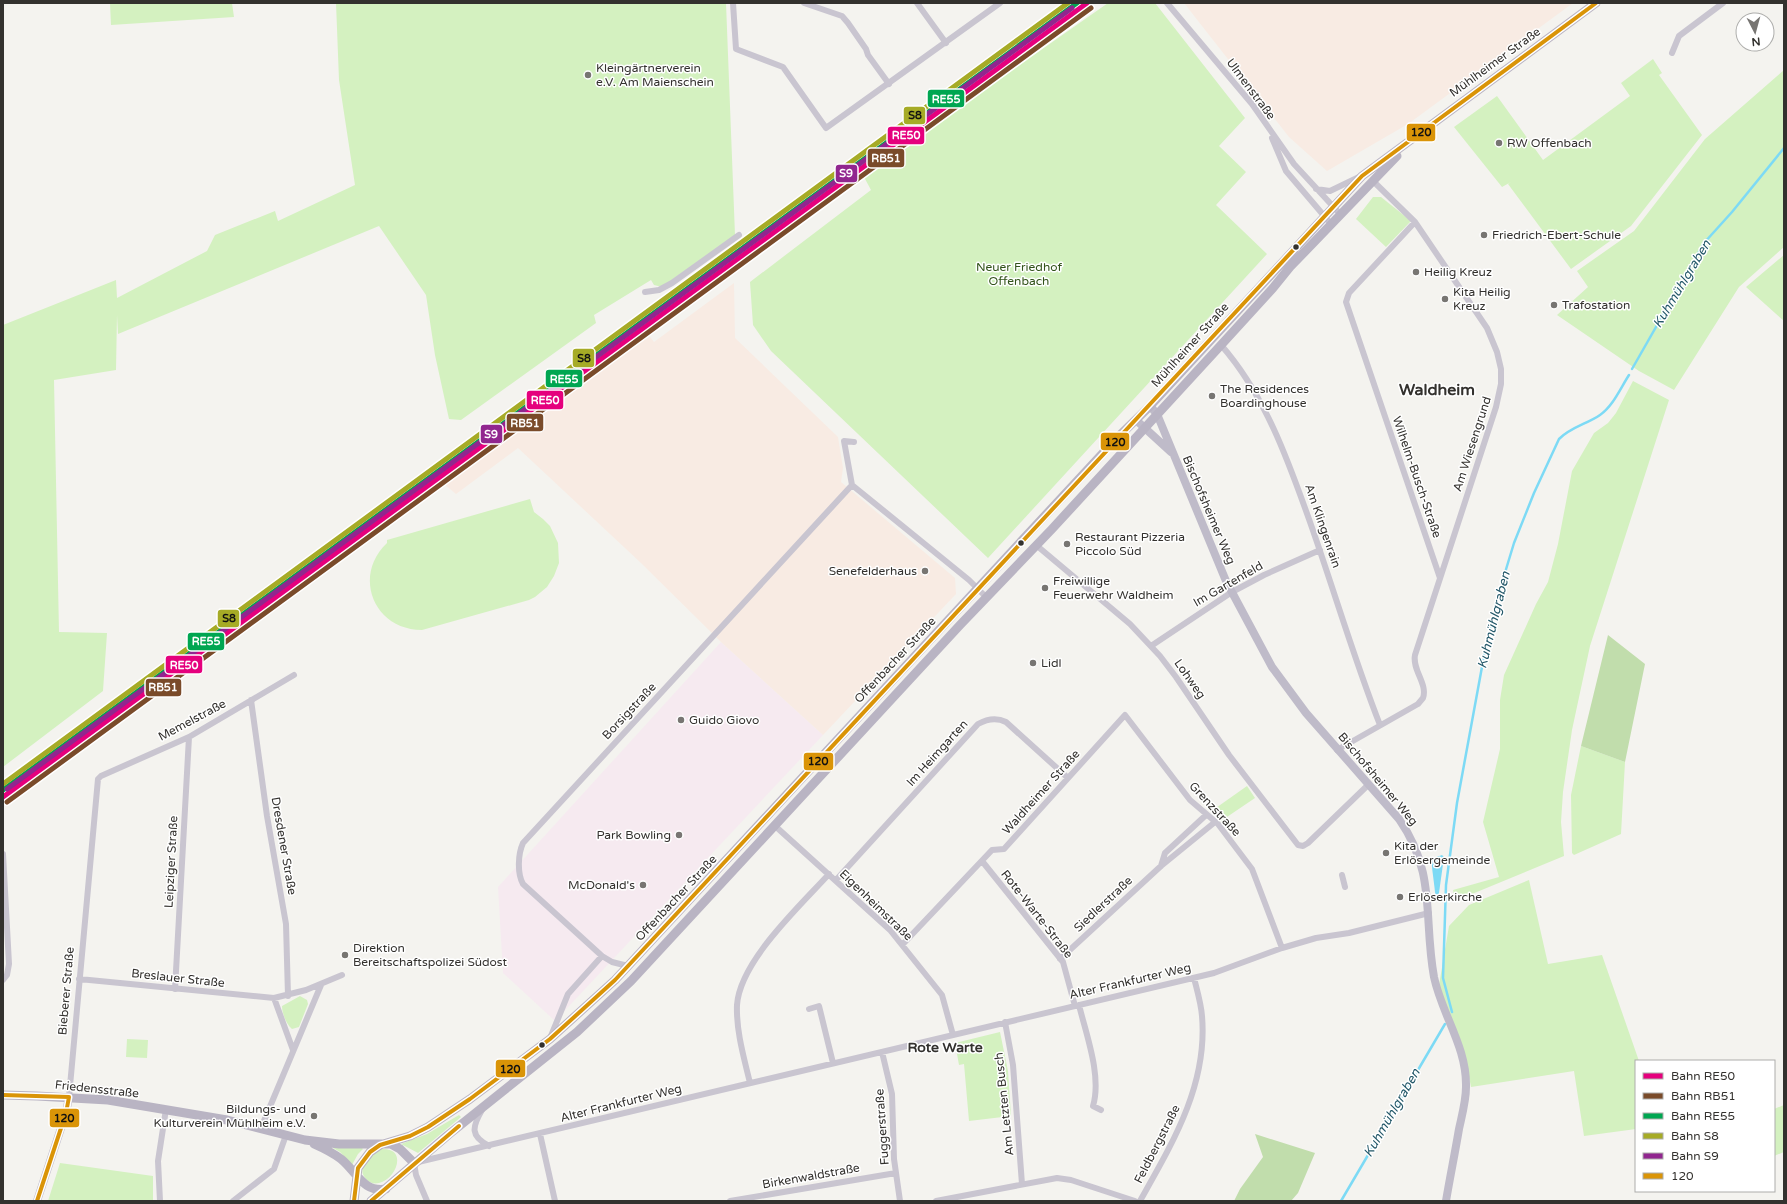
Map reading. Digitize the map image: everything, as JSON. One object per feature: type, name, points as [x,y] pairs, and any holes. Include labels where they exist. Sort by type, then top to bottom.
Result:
[{"type":"main road","name":"Mühlheimer Straße","points":[[995,571],[1150,406],[1362,176],[1596,3]]},
{"type":"main road","name":"Mühlheimer Straße","points":[[1005,577],[1221,346],[1290,267],[1409,142]]},
{"type":"main road","name":"Offenbacher Straße","points":[[354,1201],[358,1168],[366,1156],[375,1148],[385,1143],[410,1136],[436,1123],[550,1039],[601,994],[995,571]]},
{"type":"main road","name":"Offenbacher Straße","points":[[371,1201],[414,1163],[562,1045],[614,999],[676,934],[1005,577]]},
{"type":"main road","name":"Friedensstraße","points":[[3,1095],[108,1100],[166,1109],[261,1128],[305,1140],[358,1145],[385,1143]]},
{"type":"main road","name":"Friedensstraße","points":[[305,1140],[341,1159],[368,1187],[377,1190],[386,1188]]},
{"type":"main road","points":[[385,1143],[392,1144],[400,1149],[414,1163]]},
{"type":"street","points":[[733,3],[736,49],[782,67],[826,128],[1000,3]]},
{"type":"street","points":[[804,3],[842,16],[866,48],[868,55],[889,84]]},
{"type":"street","points":[[917,3],[946,43]]},
{"type":"street","name":"Ulmenstraße","points":[[1167,3],[1252,104],[1269,131],[1294,164],[1341,215]]},
{"type":"street","points":[[1672,53],[1679,36],[1723,3]]},
{"type":"street","points":[[1269,131],[1286,171],[1331,224]]},
{"type":"street","points":[[1316,189],[1330,191],[1362,176]]},
{"type":"street","name":"Am Wiesengrund","points":[[1372,181],[1415,222],[1487,328],[1497,352],[1501,376],[1500,391],[1496,407],[1414,658],[1414,664],[1424,688],[1424,698],[1418,704],[1380,726]]},
{"type":"street","name":"Wilhelm-Busch-Straße","points":[[1415,222],[1349,293],[1346,302],[1440,578]]},
{"type":"street","points":[[645,292],[659,290],[672,283],[739,235]]},
{"type":"street","name":"Am Klingenrain","points":[[1221,346],[1251,385],[1264,410],[1292,473],[1320,550],[1360,673],[1380,726]]},
{"type":"street","name":"Bischofsheimer Weg","points":[[1150,406],[1157,414],[1232,592],[1272,667],[1291,694],[1337,750],[1399,819],[1410,837],[1424,871],[1434,976],[1462,1052],[1466,1081],[1465,1102],[1446,1201]]},
{"type":"street","name":"Bischofsheimer Weg","points":[[1136,420],[1172,452]]},
{"type":"street","points":[[854,442],[844,441],[852,485],[978,588],[986,597]]},
{"type":"street","name":"Borsigstraße","points":[[628,966],[612,962],[602,956],[523,884],[520,875],[520,868],[521,848],[523,843],[852,485]]},
{"type":"street","name":"Lohweg","points":[[1036,545],[1130,624],[1151,646],[1176,677],[1229,755],[1296,843],[1303,846],[1308,843],[1368,785]]},
{"type":"street","name":"Im Gartenfeld","points":[[1151,646],[1232,592],[1264,575],[1320,550]]},
{"type":"street","name":"Memelstraße","points":[[98,779],[101,776],[189,737],[294,674]]},
{"type":"street","name":"Dresdener Straße","points":[[251,700],[267,816],[286,924],[288,996]]},
{"type":"street","name":"Waldheimer Straße","points":[[903,944],[992,850],[1004,849],[1125,715]]},
{"type":"street","name":"Grenzstraße","points":[[1125,715],[1190,800],[1215,822],[1252,869],[1282,948]]},
{"type":"street","name":"Im Heimgarten","points":[[836,880],[978,724],[982,722],[994,719],[1006,722],[1068,778]]},
{"type":"street","points":[[1337,750],[1380,726]]},
{"type":"street","name":"Leipziger Straße","points":[[175,989],[189,737]]},
{"type":"street","name":"Bieberer Straße","points":[[37,1201],[66,1113],[69,1097],[98,779]]},
{"type":"street","name":"Siedlerstraße","points":[[1161,866],[1165,853],[1206,815]]},
{"type":"street","name":"Siedlerstraße","points":[[1060,959],[1161,866],[1215,822]]},
{"type":"street","name":"Eigenheimstraße","points":[[774,826],[836,880],[903,944],[942,995],[953,1035]]},
{"type":"street","points":[[3,854],[9,964],[7,975],[3,980]]},
{"type":"street","name":"Rote-Warte-Straße","points":[[982,861],[1065,966],[1077,1005],[1094,1073],[1095,1090],[1093,1106],[1101,1110]]},
{"type":"street","points":[[750,1083],[738,1016],[738,999],[743,982],[751,965],[764,947],[829,874]]},
{"type":"street","points":[[1342,875],[1345,887]]},
{"type":"street","name":"Alter Frankfurter Weg","points":[[414,1163],[1194,978],[1224,970],[1282,948],[1320,936],[1349,933],[1429,913]]},
{"type":"street","points":[[550,1039],[568,994],[602,956]]},
{"type":"street","name":"Breslauer Straße","points":[[79,980],[274,998],[288,996],[321,985],[342,975]]},
{"type":"street","name":"Feldbergstraße","points":[[1140,1201],[1180,1128],[1196,1083],[1201,1055],[1202,1026],[1201,1010],[1194,978]]},
{"type":"street","points":[[261,1128],[321,985]]},
{"type":"street","points":[[274,998],[293,1050]]},
{"type":"street","points":[[809,1008],[819,1006],[833,1063]]},
{"type":"street","name":"Am Letzten Busch","points":[[1005,1022],[1013,1065],[1022,1184]]},
{"type":"street","name":"Fuggerstraße","points":[[882,1052],[893,1100],[893,1148],[900,1201]]},
{"type":"street","points":[[486,1105],[476,1122],[474,1130],[478,1139],[489,1146]]},
{"type":"street","points":[[160,1201],[158,1161],[166,1109]]},
{"type":"street","points":[[540,1134],[554,1201]]},
{"type":"street","points":[[233,1201],[274,1169],[286,1135]]},
{"type":"street","points":[[414,1163],[416,1175],[427,1201]]},
{"type":"street","name":"Birkenwaldstraße","points":[[730,1201],[896,1173]]},
{"type":"street","points":[[936,1201],[1053,1178],[1064,1178],[1135,1201]]},
{"type":"shaded area","points":[[1184,3],[1573,3],[1408,124],[1327,171],[1289,137]]},
{"type":"shaded area","points":[[734,283],[735,338],[838,437],[843,468],[841,482],[955,578],[956,594],[823,735],[721,642],[641,563],[518,448],[456,494],[444,484],[647,333],[654,342]]},
{"type":"shaded area","points":[[721,642],[823,735],[555,1021],[503,973],[498,887]]},
{"type":"green space","points":[[110,3],[232,3],[234,17],[111,25]]},
{"type":"green space","points":[[336,3],[726,3],[735,235],[662,287],[654,285],[651,280],[594,315],[596,323],[461,420],[449,419],[435,355],[426,295],[379,226],[118,334],[117,315],[116,370],[54,380],[59,632],[107,633],[103,691],[3,767],[3,325],[116,280],[117,298],[207,251],[215,235],[275,211],[278,221],[355,185],[339,80]]},
{"type":"green space","name":"Neuer Friedhof Offenbach","points":[[1108,3],[1155,3],[1245,118],[1219,146],[1246,172],[1216,205],[1267,254],[988,558],[771,351],[753,325],[750,282],[871,190],[864,177],[921,134]]},
{"type":"green space","points":[[1653,59],[1662,73],[1659,75],[1702,135],[1631,226],[1571,269],[1508,184],[1511,182],[1502,187],[1454,127],[1497,96],[1543,160],[1630,96],[1621,83]]},
{"type":"green space","points":[[1784,70],[1784,247],[1739,287],[1674,390],[1639,371],[1557,315],[1588,287],[1577,271],[1634,231],[1705,139]]},
{"type":"green space","points":[[1373,197],[1381,197],[1411,221],[1386,247],[1356,219]]},
{"type":"green space","points":[[1784,255],[1784,321],[1746,287]]},
{"type":"green space","points":[[1633,381],[1669,400],[1590,646],[1572,730],[1563,792],[1561,822],[1564,856],[1455,901],[1453,890],[1499,877],[1483,822],[1500,749],[1500,700],[1504,675],[1536,604],[1548,582],[1558,544],[1572,471],[1594,433],[1608,423],[1616,413]]},
{"type":"green space","points":[[530,499],[534,512],[550,526],[558,543],[559,563],[554,576],[547,587],[535,597],[422,630],[405,628],[391,621],[381,611],[373,599],[370,585],[371,571],[376,556],[387,543],[387,540]]},
{"type":"green space","points":[[1608,635],[1645,664],[1625,762],[1581,746]]},
{"type":"green space","points":[[1581,746],[1625,762],[1621,834],[1574,855],[1572,853],[1571,795]]},
{"type":"green space","points":[[1247,786],[1255,798],[1221,821],[1213,810]]},
{"type":"green space","points":[[1529,880],[1548,964],[1602,955],[1639,1060],[1635,1060],[1635,1129],[1584,1136],[1574,1071],[1471,1087],[1466,1061],[1439,985],[1449,926],[1469,905]]},
{"type":"green space","points":[[300,996],[307,1000],[308,1004],[299,1027],[292,1029],[285,1018],[282,1006]]},
{"type":"green space","points":[[1000,1032],[1008,1071],[1011,1116],[969,1121],[964,1064],[959,1065],[955,1043]]},
{"type":"green space","points":[[127,1039],[148,1040],[147,1058],[126,1057]]},
{"type":"green space","points":[[1784,1105],[1784,1152],[1775,1156],[1775,1109]]},
{"type":"green space","points":[[459,1115],[461,1117],[418,1153],[401,1144],[427,1134]]},
{"type":"green space","points":[[1255,1134],[1315,1153],[1298,1193],[1291,1201],[1234,1201],[1240,1189],[1263,1157]]},
{"type":"green space","points":[[333,1146],[363,1149],[358,1154],[352,1165],[340,1152],[333,1148]]},
{"type":"green space","points":[[381,1149],[389,1150],[395,1153],[397,1164],[391,1176],[379,1183],[372,1183],[363,1176],[363,1167],[373,1155]]},
{"type":"green space","points":[[60,1163],[153,1176],[153,1201],[48,1201]]},
{"type":"water","points":[[1442,855],[1444,857],[1438,900],[1436,900],[1431,859]]},
{"type":"waterway","name":"Kuhmühlgraben","points":[[1632,369],[1704,243],[1732,212],[1784,148]]},
{"type":"waterway","name":"Kuhmühlgraben","points":[[1452,1012],[1443,978],[1446,885],[1457,803],[1484,656],[1497,599],[1514,543],[1534,493],[1559,439],[1569,431],[1595,418],[1605,411],[1613,402],[1629,375]]},
{"type":"waterway","name":"Kuhmühlgraben","points":[[1341,1201],[1445,1024]]},
{"type":"rail line","name":"S8","points":[[3,784],[1068,3]]},
{"type":"rail line","name":"RE55","points":[[3,790],[1077,3]]},
{"type":"rail line","name":"RE50","points":[[3,797],[1087,3]]},
{"type":"rail line","name":"S9","points":[[7,789],[1072,8]]},
{"type":"rail line","name":"RB51","points":[[7,802],[1091,8]]},
{"type":"transit line","name":"120","points":[[354,1201],[358,1168],[370,1152],[380,1145],[410,1136],[428,1127],[470,1099],[550,1039],[615,980],[1362,176],[1596,3]]},
{"type":"transit line","name":"120","points":[[3,1095],[69,1097],[66,1113],[37,1201]]},
{"type":"transit line","name":"120","points":[[371,1201],[459,1126]]},
{"type":"place","name":"Kleingärtnerverein e.V. Am Maienschein","points":[[588,75]]},
{"type":"place","name":"RW Offenbach","points":[[1499,143]]},
{"type":"place","name":"Friedrich-Ebert-Schule","points":[[1484,235]]},
{"type":"place","name":"Heilig Kreuz","points":[[1416,272]]},
{"type":"place","name":"Kita Heilig Kreuz","points":[[1445,299]]},
{"type":"place","name":"Trafostation","points":[[1554,305]]},
{"type":"place","name":"The Residences Boardinghouse","points":[[1212,396]]},
{"type":"place","name":"Restaurant Pizzeria Piccolo Süd","points":[[1067,544]]},
{"type":"place","name":"Senefelderhaus","points":[[925,571]]},
{"type":"place","name":"Freiwillige Feuerwehr Waldheim","points":[[1045,588]]},
{"type":"place","name":"Lidl","points":[[1033,663]]},
{"type":"place","name":"Guido Giovo","points":[[681,720]]},
{"type":"place","name":"Park Bowling","points":[[679,835]]},
{"type":"place","name":"Kita der Erlösergemeinde","points":[[1386,853]]},
{"type":"place","name":"McDonald's","points":[[643,885]]},
{"type":"place","name":"Erlöserkirche","points":[[1400,897]]},
{"type":"place","name":"Direktion Bereitschaftspolizei Südost","points":[[345,955]]},
{"type":"place","name":"Bildungs- und Kulturverein Mühlheim e.V.","points":[[314,1116]]},
{"type":"district","name":"Waldheim","points":[[1437,390]]},
{"type":"district","name":"Rote Warte","points":[[945,1047]]}]
